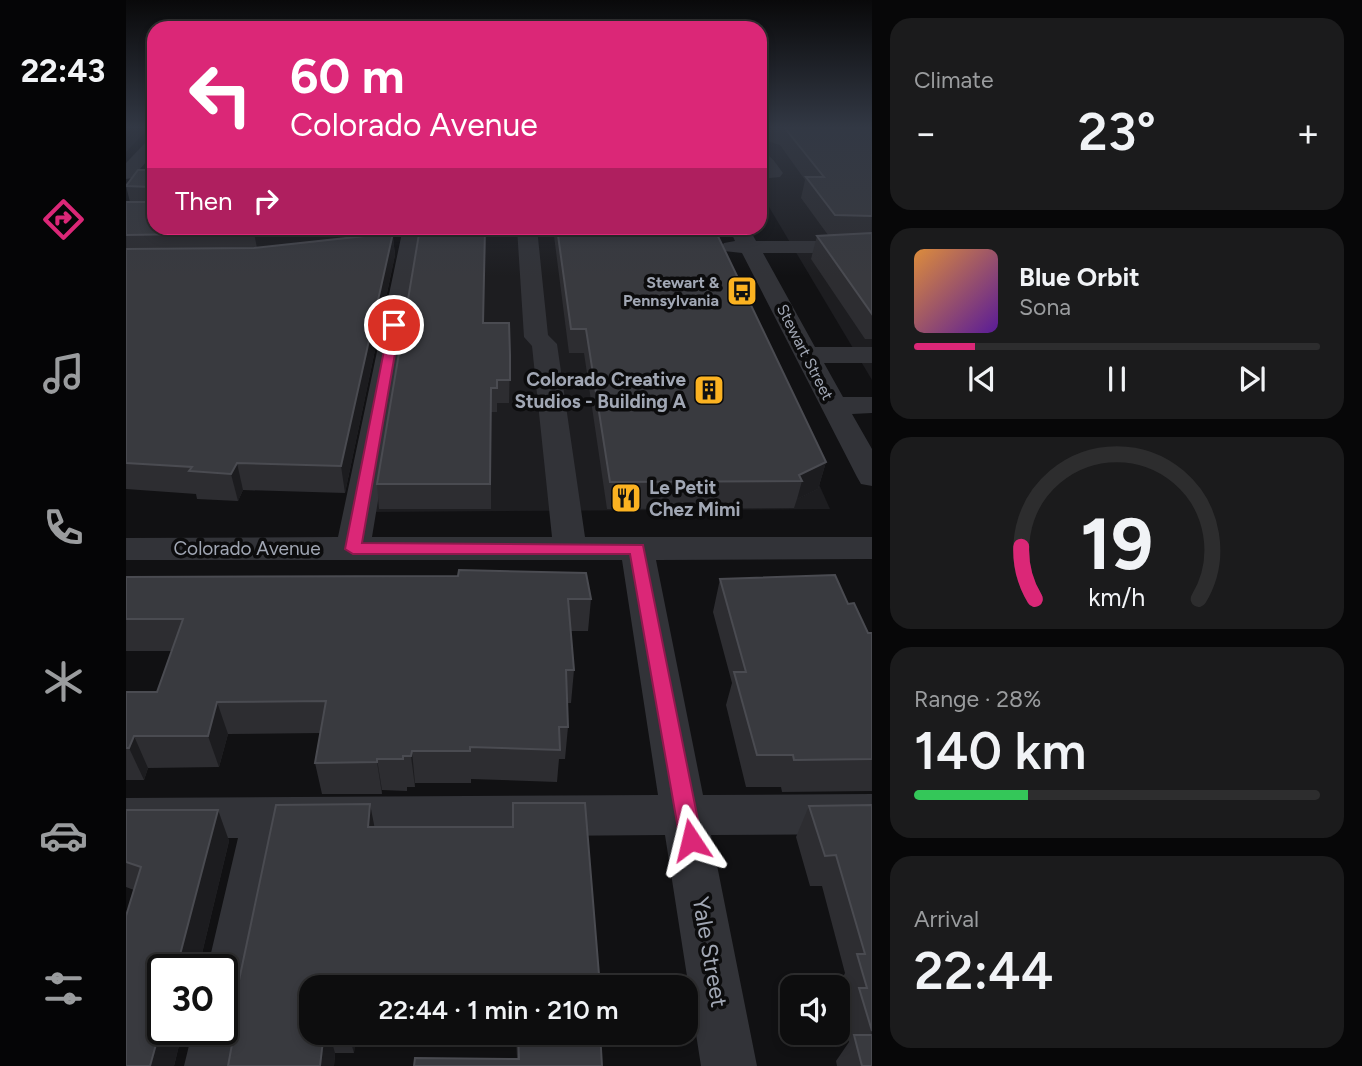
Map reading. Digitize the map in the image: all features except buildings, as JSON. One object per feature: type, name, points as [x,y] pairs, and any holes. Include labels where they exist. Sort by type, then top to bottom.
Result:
[{"type":"street","points":[[770,177],[787,193]]},
{"type":"street","points":[[528,235],[536,337],[544,344],[570,549]]},
{"type":"street","points":[[382,247],[411,236]]},
{"type":"street","points":[[353,549],[411,236]]},
{"type":"street","points":[[709,246],[745,237],[872,247]]},
{"type":"street","name":"Stewart Street","points":[[745,237],[872,477]]},
{"type":"street","points":[[806,355],[872,355]]},
{"type":"street","points":[[833,406],[872,405]]},
{"type":"street","name":"Colorado Avenue","points":[[126,549],[872,548]]},
{"type":"street","name":"Yale Street","points":[[637,549],[687,815],[729,1066]]},
{"type":"street","points":[[126,818],[265,820],[872,814]]},
{"type":"street","points":[[236,954],[265,820]]},
{"type":"street","points":[[212,1066],[217,1045]]},
{"type":"shaded area","points":[[767,177],[872,177],[872,380],[767,204]]},
{"type":"shaded area","points":[[419,235],[707,235],[830,509],[371,512]]},
{"type":"place","name":"Stewart & Pennsylvania","points":[[742,291]]},
{"type":"place","name":"Colorado Creative Studios - Building A","points":[[709,390]]},
{"type":"place","name":"Le Petit Chez Mimi","points":[[626,498]]},
{"type":"route","points":[[394,325],[353,549],[637,549],[691,840]]}]
